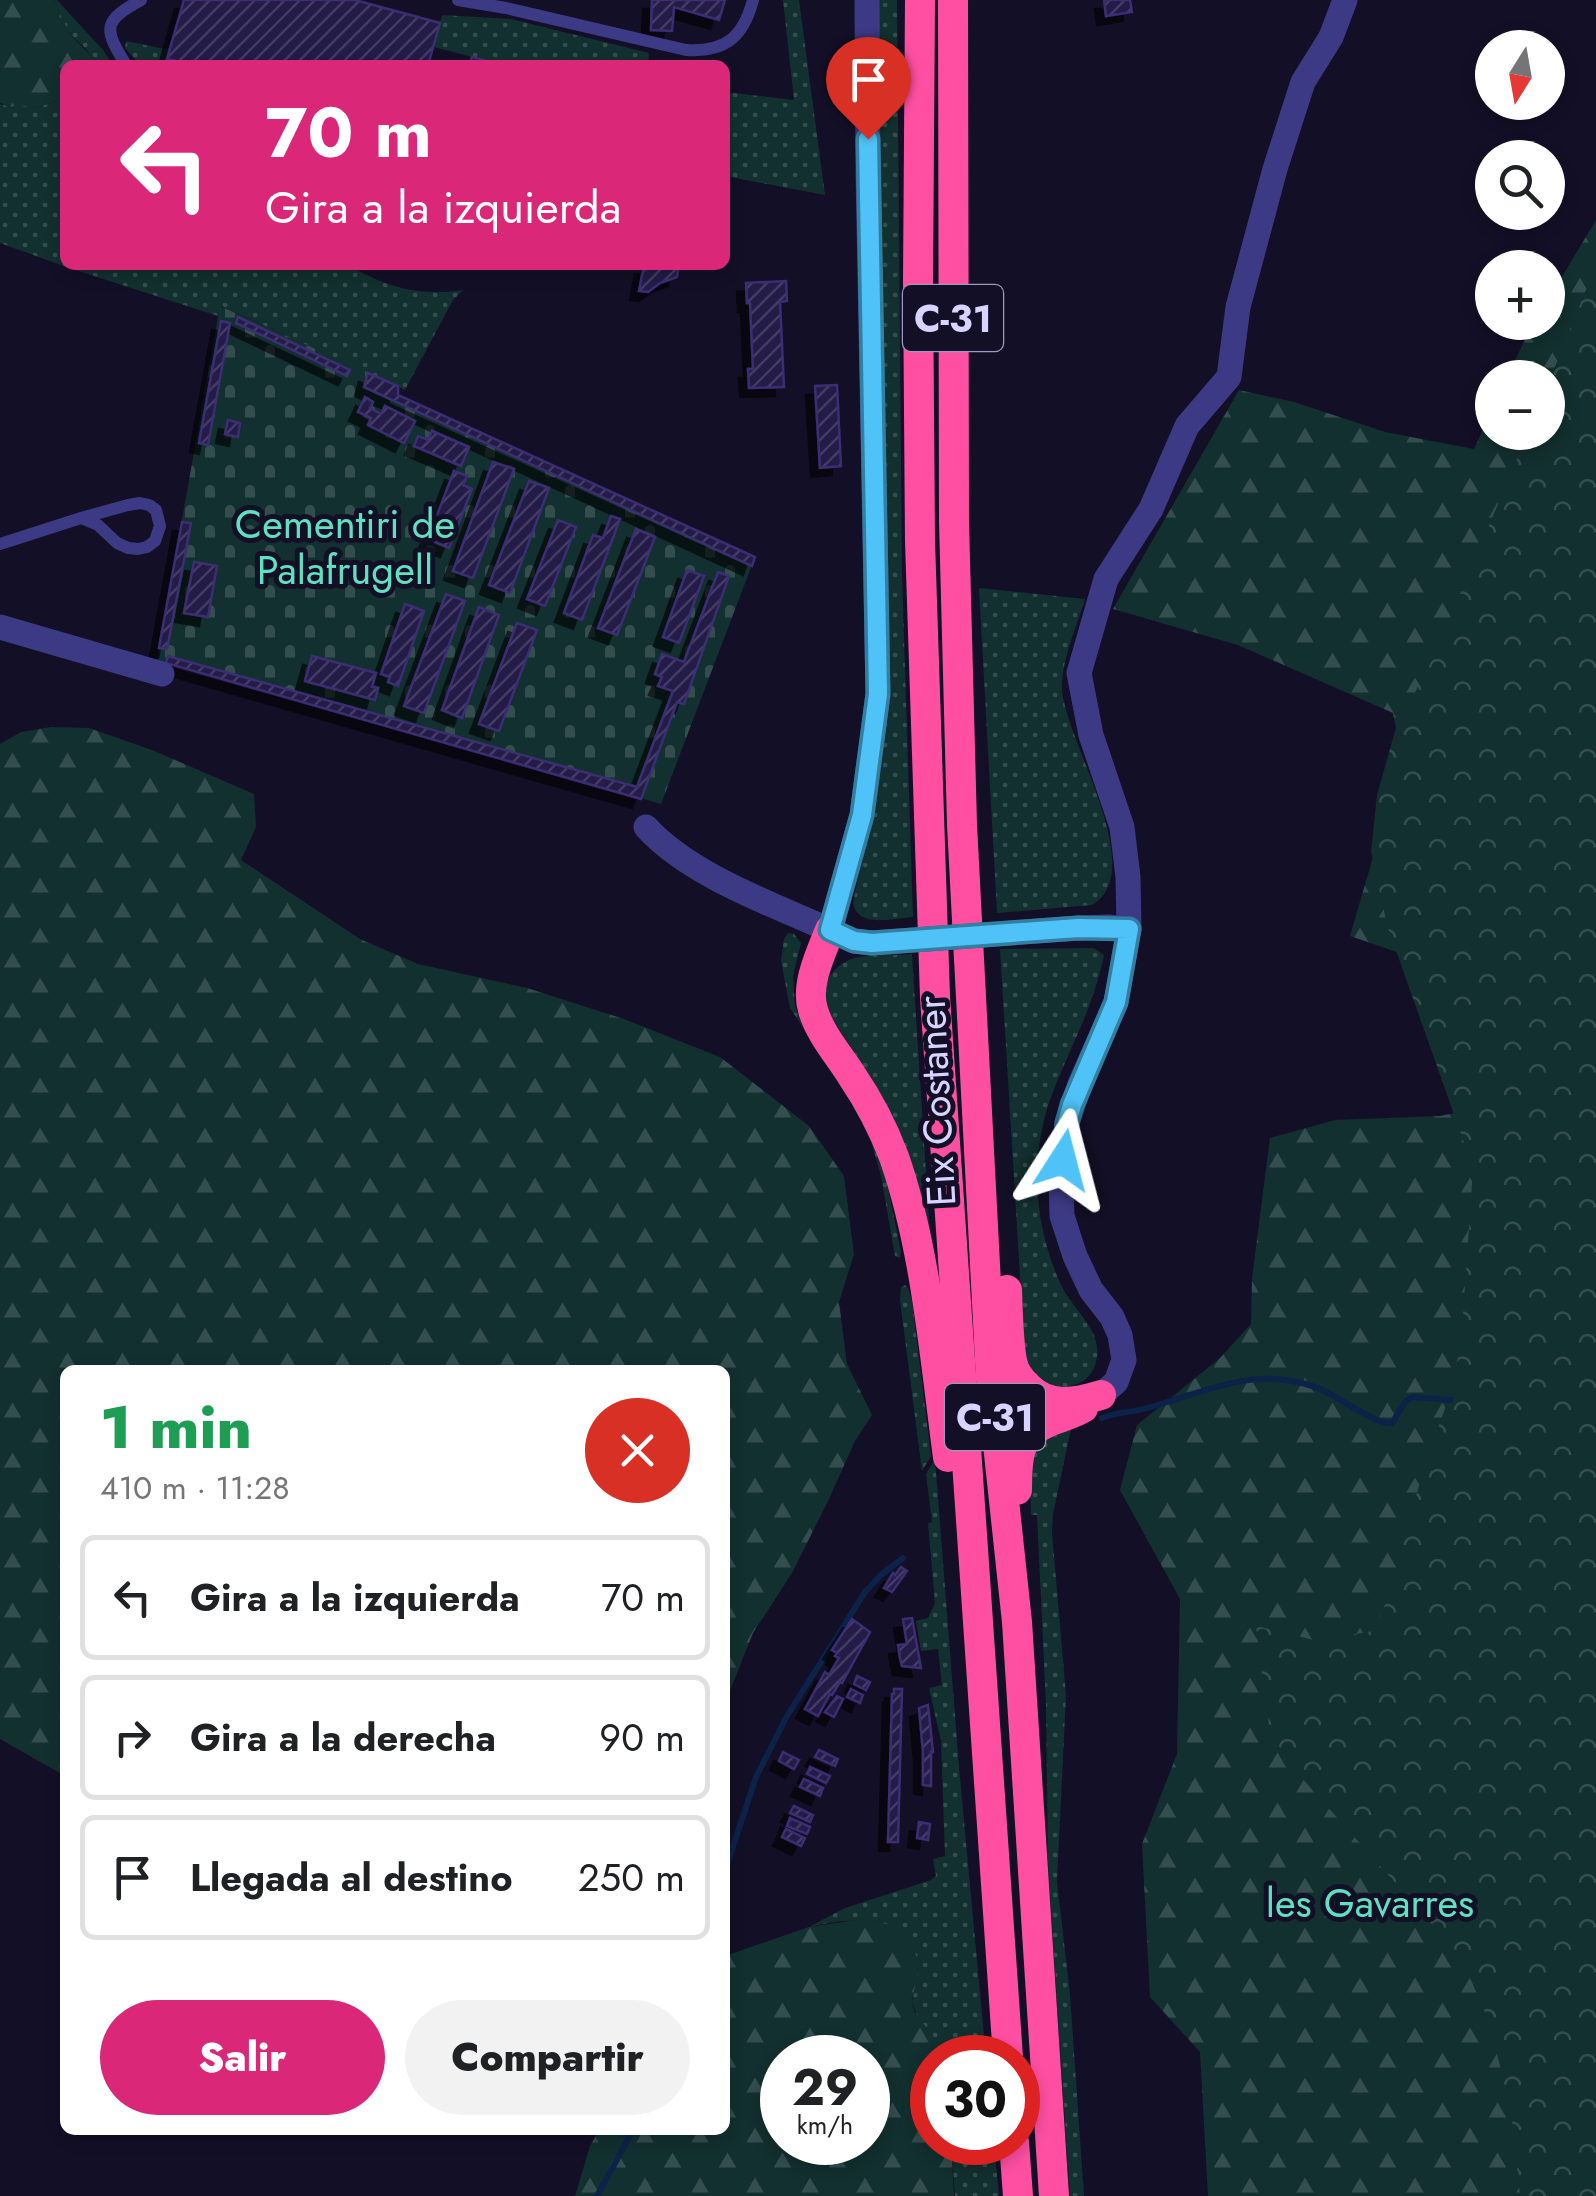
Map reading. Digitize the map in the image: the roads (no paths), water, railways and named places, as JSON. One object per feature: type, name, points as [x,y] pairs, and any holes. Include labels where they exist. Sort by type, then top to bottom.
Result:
[{"type":"highway","name":"Eix Costaner","points":[[920,0],[920,541],[935,997],[1006,2035]]},
{"type":"highway","name":"Eix Costaner","points":[[952,0],[954,522],[962,826],[991,1379],[1017,1622],[1054,2196]]},
{"type":"highway","points":[[958,636],[1012,1365],[1034,1393],[1049,1401],[1073,1402],[1102,1395]]},
{"type":"highway","points":[[830,930],[815,971],[810,996],[813,1012],[876,1114],[894,1157],[910,1216],[928,1309],[986,1728]]},
{"type":"highway","points":[[1017,1622],[1017,1466],[1021,1446],[1032,1430],[1074,1414],[1102,1395]]},
{"type":"highway","points":[[1016,2165],[1018,2196]]},
{"type":"street","points":[[830,930],[862,815],[878,694],[867,0]]},
{"type":"street","points":[[1102,1395],[1116,1382],[1124,1360],[1120,1335],[1075,1256],[1062,1216],[1061,1180],[1067,1123],[1116,1002],[1129,929],[1128,876],[1122,827],[1092,735],[1079,672],[1106,580],[1151,509],[1187,426],[1228,377],[1238,307],[1275,168],[1303,82],[1332,37],[1345,0]]},
{"type":"street","points":[[0,626],[162,674]]},
{"type":"street","points":[[646,826],[672,851],[722,881],[854,941],[872,943],[1078,928],[1129,929]]},
{"type":"lane","points":[[123,60],[110,34],[112,21],[119,12],[141,0]]},
{"type":"lane","points":[[458,0],[686,50],[713,49],[736,38],[748,18],[752,0]]},
{"type":"lane","points":[[706,60],[713,49]]},
{"type":"lane","points":[[0,544],[81,518],[140,503],[156,510],[160,526],[155,541],[138,550],[116,543],[98,525],[81,518]]},
{"type":"waterway","points":[[1102,1418],[1251,1380],[1293,1381],[1315,1387],[1365,1414],[1392,1423],[1412,1397],[1450,1400]]},
{"type":"waterway","points":[[730,1856],[756,1777],[787,1716],[865,1592],[903,1558]]},
{"type":"waterway","points":[[597,2196],[630,2135]]},
{"type":"park label","name":"Cementiri de Palafrugell","points":[[345,547]]},
{"type":"park label","name":"les Gavarres","points":[[1370,1903]]}]
